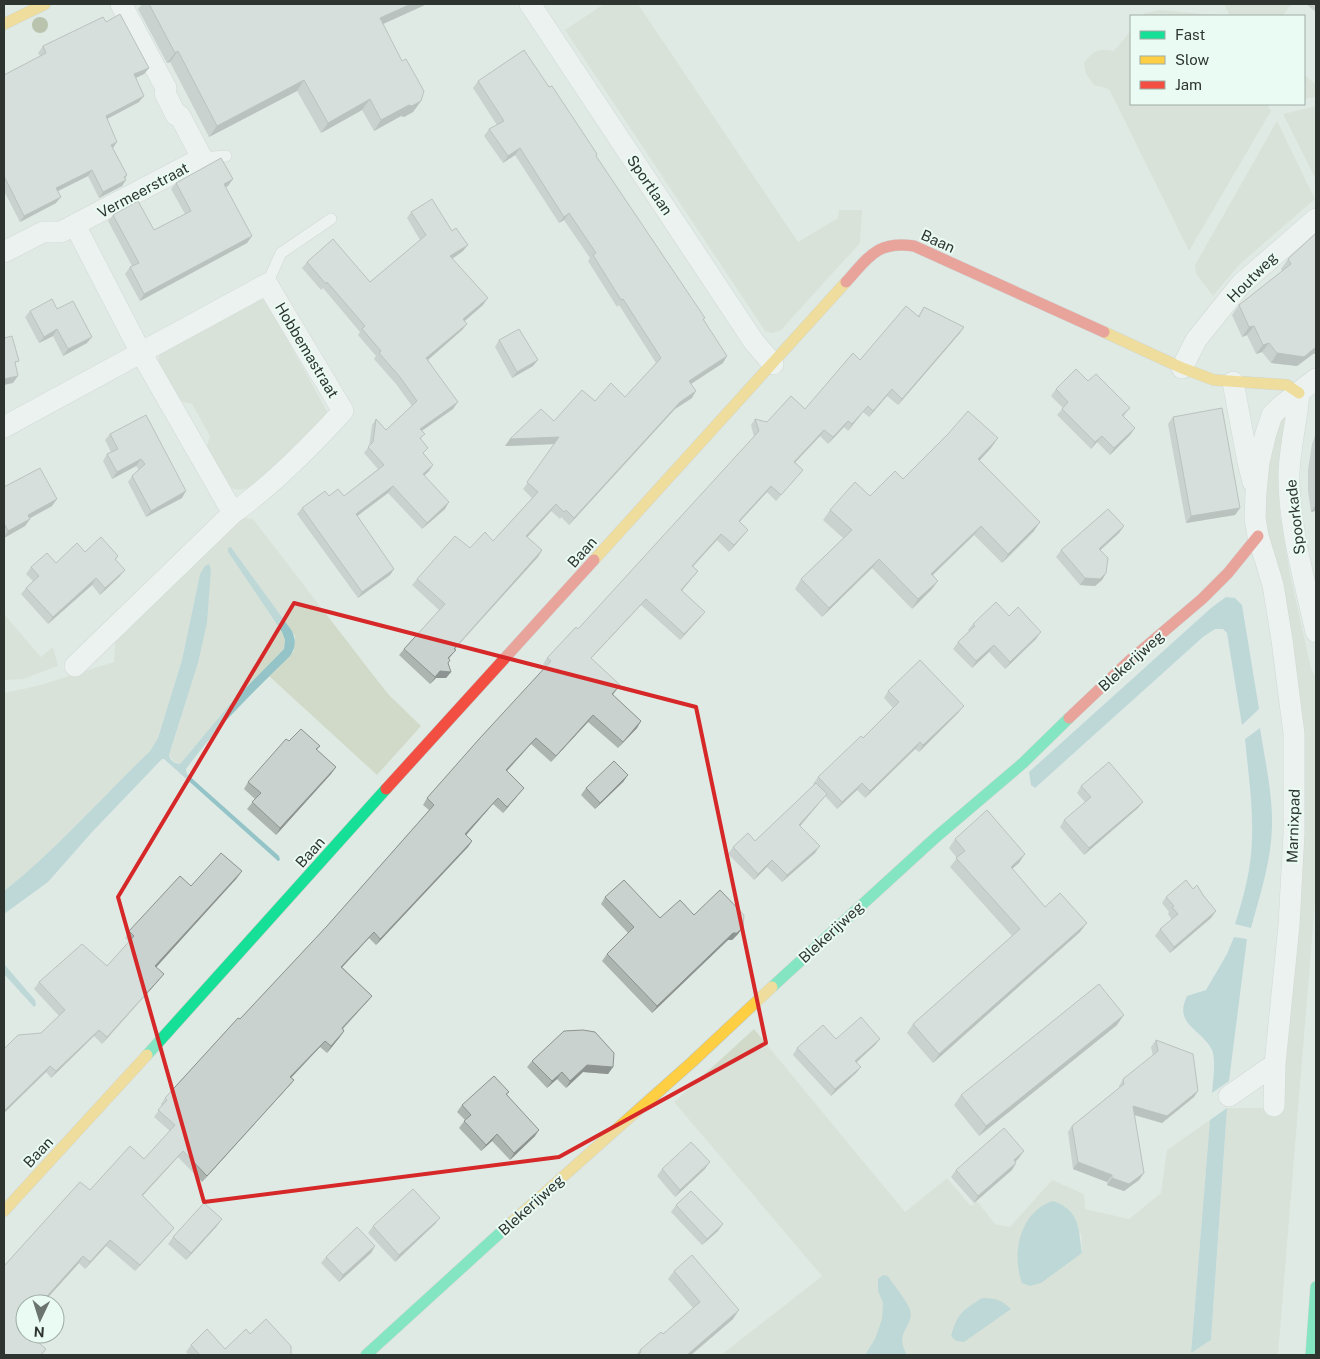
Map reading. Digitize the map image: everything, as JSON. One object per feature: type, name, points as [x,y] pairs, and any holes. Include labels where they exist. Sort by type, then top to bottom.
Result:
[{"type":"street","points":[[4,24],[45,4]]},
{"type":"street","name":"Vermeerstraat","points":[[4,252],[43,232],[61,232],[202,158],[180,116],[176,115],[165,93],[166,88],[121,4]]},
{"type":"street","name":"Sportlaan","points":[[530,4],[754,342],[773,364]]},
{"type":"street","name":"Houtweg","points":[[1182,368],[1196,340],[1241,284],[1316,218]]},
{"type":"street","points":[[74,225],[140,351],[233,513]]},
{"type":"street","name":"Baan","points":[[4,1211],[178,1022],[436,733],[874,251],[886,246],[900,244],[921,249],[1182,368],[1214,380],[1287,385],[1299,393]]},
{"type":"street","points":[[4,427],[140,351],[267,284]]},
{"type":"street","name":"Hobbemastraat","points":[[75,666],[233,513],[256,496],[343,412],[267,284]]},
{"type":"street","points":[[1258,536],[1255,518],[1259,462],[1272,415],[1316,379]]},
{"type":"street","points":[[1233,382],[1248,462],[1256,492]]},
{"type":"street","name":"Spoorkade","points":[[1299,393],[1298,415],[1290,462],[1290,494],[1301,564],[1316,632]]},
{"type":"street","name":"Marnixpad","points":[[1258,536],[1273,585],[1294,734],[1294,833],[1288,925],[1275,1064],[1274,1106]]},
{"type":"street","name":"Blekerijweg","points":[[366,1355],[540,1196],[692,1062],[848,916],[1023,763],[1129,661],[1202,599],[1228,573],[1258,536]]},
{"type":"street","points":[[1229,1096],[1275,1064]]},
{"type":"street","points":[[1311,1355],[1316,1287]]},
{"type":"lane","points":[[202,158],[226,156]]},
{"type":"lane","points":[[267,284],[281,253],[330,219]]},
{"type":"highlighted area","points":[[294,603],[696,707],[766,1043],[559,1157],[204,1202],[118,897]]},
{"type":"green space","points":[[604,4],[638,4],[798,242],[838,218],[839,210],[862,210],[860,243],[781,330],[773,333],[765,331],[565,30]]},
{"type":"green space","points":[[1224,4],[1292,4],[1283,15],[1230,15]]},
{"type":"green space","points":[[1161,10],[1215,15],[1143,15]]},
{"type":"green space","points":[[1130,31],[1130,105],[1268,105],[1271,111],[1189,251],[1109,89],[1094,85],[1086,74],[1084,63],[1091,55],[1101,50],[1114,51]]},
{"type":"green space","points":[[1305,75],[1316,85],[1316,97],[1305,99]]},
{"type":"green space","points":[[1316,106],[1316,180],[1283,114]]},
{"type":"green space","points":[[1277,121],[1315,199],[1239,265],[1213,296],[1196,274],[1195,265]]},
{"type":"green space","points":[[261,298],[267,303],[328,413],[325,419],[253,486],[237,490],[231,488],[206,449],[210,436],[192,404],[180,401],[158,361],[160,353]]},
{"type":"green space","points":[[1286,417],[1278,474],[1280,513],[1289,569],[1311,668],[1316,678],[1316,890],[1278,1355],[721,1355],[822,1276],[674,1102],[754,1029],[905,1212],[947,1178],[971,1206],[977,1201],[995,1224],[1010,1227],[1052,1180],[1084,1194],[1085,1209],[1129,1219],[1161,1193],[1167,1150],[1210,1120],[1191,1353],[1211,1340],[1227,1108],[1260,1108],[1282,1112],[1302,836],[1272,559],[1264,509],[1270,451],[1278,423]],"holes":[[[1081,1233],[1082,1253],[1018,1272]]]},
{"type":"green space","points":[[241,519],[253,519],[389,695],[421,726],[377,775],[269,676],[294,651],[295,636],[232,548],[228,548],[228,552],[282,632],[285,640],[284,649],[230,704],[181,763],[174,762],[169,755],[198,663],[200,574],[182,660],[158,739],[150,751],[61,841],[4,891],[4,693],[37,686],[114,662],[116,634]]},
{"type":"green space","points":[[4,614],[41,657],[53,647],[58,666],[23,679],[4,680]]},
{"type":"water","points":[[231,547],[292,631],[295,641],[294,647],[290,656],[222,725],[186,769],[187,774],[279,856],[280,860],[278,861],[162,759],[93,831],[48,882],[4,914],[4,891],[78,823],[150,751],[158,738],[182,660],[200,574],[205,566],[209,564],[211,569],[207,623],[198,663],[169,755],[172,761],[181,763],[230,704],[284,649],[285,640],[282,632],[228,552],[228,548]]},
{"type":"water","points":[[1226,597],[1235,598],[1242,605],[1259,709],[1242,725],[1227,633],[1223,629],[1215,629],[1203,637],[1035,788],[1031,785],[1029,772],[1211,608]]},
{"type":"water","points":[[1260,728],[1270,790],[1272,827],[1267,866],[1251,928],[1235,924],[1247,881],[1252,847],[1251,800],[1245,739]]},
{"type":"water","points":[[1234,937],[1247,939],[1229,1081],[1212,1093],[1214,1064],[1212,1050],[1186,1020],[1184,1006],[1187,996],[1206,990],[1227,954]]},
{"type":"water","points":[[4,964],[35,1000],[36,1005],[34,1007],[4,974]]},
{"type":"water","points":[[1227,1108],[1211,1340],[1191,1353],[1210,1120]]},
{"type":"water","points":[[1053,1201],[1069,1210],[1073,1216],[1078,1229],[1082,1253],[1041,1283],[1030,1286],[1022,1283],[1019,1272],[1018,1247],[1021,1235],[1033,1214],[1042,1206]]},
{"type":"water","points":[[883,1275],[888,1276],[910,1310],[910,1321],[902,1341],[907,1355],[865,1355],[875,1339],[882,1319],[883,1303],[878,1291],[878,1279]]},
{"type":"water","points":[[982,1298],[998,1300],[1011,1309],[964,1342],[956,1341],[951,1336],[959,1317],[965,1309]]},
{"type":"building","points":[[149,4],[411,4],[380,18],[402,61],[406,59],[424,91],[421,101],[412,106],[409,105],[381,120],[370,99],[328,123],[304,80],[217,126],[178,51],[175,53]]},
{"type":"building","points":[[120,14],[149,68],[134,74],[144,96],[106,116],[117,142],[111,145],[127,175],[124,177],[126,180],[103,192],[92,170],[56,188],[61,197],[24,216],[4,176],[4,75],[46,53],[43,46],[103,17],[106,22]]},
{"type":"building","points":[[524,50],[549,87],[552,86],[597,154],[596,156],[705,318],[703,319],[727,356],[689,381],[696,391],[680,402],[574,518],[556,504],[526,536],[542,550],[454,649],[456,650],[448,658],[450,660],[448,663],[451,672],[440,671],[435,677],[404,649],[445,604],[417,579],[455,536],[470,548],[485,532],[493,541],[538,492],[527,482],[559,437],[510,439],[541,409],[554,421],[582,390],[595,401],[611,383],[625,397],[661,358],[623,299],[621,300],[593,255],[596,253],[569,213],[564,217],[520,148],[508,156],[489,129],[504,121],[478,81]]},
{"type":"building","points":[[221,158],[233,179],[224,184],[252,236],[144,294],[130,267],[139,263],[113,215],[138,201],[154,230],[191,211],[176,183]]},
{"type":"building","points":[[432,199],[452,231],[456,228],[468,245],[450,256],[488,298],[463,319],[467,324],[426,358],[458,402],[420,429],[425,434],[420,438],[428,448],[423,453],[433,465],[423,474],[449,502],[427,523],[393,486],[356,514],[394,569],[362,592],[302,508],[325,491],[329,496],[338,489],[344,496],[384,465],[368,447],[373,442],[376,419],[386,430],[417,401],[400,377],[379,353],[381,351],[362,329],[365,326],[307,262],[333,239],[370,282],[426,235],[411,212]]},
{"type":"building","points":[[1316,233],[1316,347],[1304,357],[1277,353],[1269,343],[1263,345],[1254,326],[1249,327],[1239,305],[1291,264],[1288,259]]},
{"type":"building","points":[[52,299],[57,309],[73,301],[92,337],[68,349],[57,329],[44,337],[30,311]]},
{"type":"building","points":[[906,306],[919,317],[924,307],[964,327],[902,399],[892,389],[873,411],[868,406],[852,424],[848,421],[833,437],[824,430],[794,462],[803,470],[781,495],[771,486],[739,521],[748,530],[734,545],[721,534],[692,566],[698,571],[681,590],[705,612],[684,634],[646,599],[591,658],[620,685],[612,694],[641,721],[623,742],[593,715],[556,756],[536,738],[506,770],[524,788],[507,807],[498,798],[465,834],[472,841],[380,939],[374,932],[341,967],[372,996],[342,1028],[344,1031],[331,1046],[325,1041],[290,1077],[294,1080],[207,1176],[183,1151],[142,1195],[174,1228],[140,1265],[110,1240],[90,1262],[83,1256],[49,1294],[15,1294],[15,1344],[40,1344],[46,1349],[41,1355],[4,1355],[4,1266],[80,1182],[90,1190],[130,1146],[144,1159],[175,1125],[158,1110],[167,1100],[165,1098],[238,1018],[240,1019],[327,926],[434,805],[427,798],[551,661],[547,658],[576,627],[578,629],[759,431],[755,419],[767,422],[791,396],[805,409],[853,353],[860,360]]},
{"type":"building","points":[[519,329],[538,360],[517,372],[499,340]]},
{"type":"building","points":[[12,336],[19,361],[15,362],[18,376],[4,379],[4,338]]},
{"type":"building","points":[[1076,369],[1088,381],[1096,374],[1130,408],[1122,415],[1135,428],[1114,448],[1102,436],[1095,442],[1062,409],[1068,402],[1056,389]]},
{"type":"building","points":[[1222,408],[1240,508],[1191,516],[1173,417]]},
{"type":"building","points":[[968,411],[998,438],[978,459],[1040,522],[1008,554],[981,526],[931,574],[938,581],[918,599],[879,559],[829,608],[801,579],[852,530],[830,510],[855,482],[870,496],[895,471],[903,479]]},
{"type":"building","points":[[146,415],[186,491],[151,511],[132,476],[145,464],[141,459],[117,472],[107,454],[118,449],[110,434]]},
{"type":"building","points":[[40,468],[57,499],[28,515],[30,519],[8,531],[4,523],[4,487]]},
{"type":"building","points":[[1108,509],[1124,526],[1099,549],[1108,558],[1106,573],[1100,579],[1085,578],[1061,550]]},
{"type":"building","points":[[101,537],[118,556],[115,559],[125,570],[105,588],[96,578],[53,617],[26,588],[39,576],[31,567],[47,553],[56,563],[77,543],[85,552]]},
{"type":"building","points":[[996,602],[1009,616],[1018,607],[1041,632],[1010,662],[994,645],[976,661],[958,642],[975,626],[973,624]]},
{"type":"building","points":[[920,660],[964,706],[923,745],[920,742],[870,791],[862,783],[842,802],[818,777],[861,736],[863,738],[899,702],[888,691]]},
{"type":"building","points":[[301,729],[320,746],[316,749],[336,767],[280,828],[252,802],[261,793],[248,782],[286,739],[289,741]]},
{"type":"building","points":[[614,761],[628,775],[600,803],[586,788]]},
{"type":"building","points":[[1109,762],[1143,802],[1089,848],[1064,820],[1091,797],[1081,786]]},
{"type":"building","points":[[816,783],[827,794],[799,825],[820,846],[787,875],[772,860],[758,874],[733,847],[748,833],[755,841]]},
{"type":"building","points":[[987,810],[1025,854],[1011,867],[1045,907],[1060,893],[1087,923],[939,1054],[913,1024],[1020,929],[956,858],[965,851],[955,839]]},
{"type":"building","points":[[221,853],[242,871],[155,966],[164,974],[107,1037],[99,1030],[56,1071],[50,1066],[5,1110],[4,1049],[18,1035],[41,1033],[65,1010],[39,982],[82,944],[107,966],[134,936],[129,931],[180,876],[191,886]]},
{"type":"building","points":[[624,880],[660,918],[680,900],[694,915],[720,890],[744,915],[743,927],[737,933],[733,933],[657,1006],[607,954],[634,927],[605,897]]},
{"type":"building","points":[[1186,880],[1193,889],[1197,885],[1216,911],[1174,947],[1160,929],[1178,914],[1166,897]]},
{"type":"building","points":[[1099,984],[1124,1015],[986,1126],[961,1095]]},
{"type":"building","points":[[861,1017],[880,1039],[855,1061],[861,1067],[835,1089],[797,1048],[823,1025],[836,1039]]},
{"type":"building","points":[[583,1030],[595,1032],[614,1053],[613,1067],[587,1065],[570,1081],[562,1072],[552,1081],[532,1061],[564,1031]]},
{"type":"building","points":[[1156,1040],[1193,1054],[1198,1091],[1167,1116],[1133,1106],[1144,1173],[1129,1184],[1112,1178],[1112,1175],[1078,1162],[1072,1126],[1124,1084],[1123,1079],[1158,1051]]},
{"type":"building","points":[[494,1076],[509,1092],[506,1094],[539,1130],[514,1153],[497,1134],[486,1145],[464,1121],[471,1115],[462,1105]]},
{"type":"building","points":[[1004,1128],[1024,1151],[1014,1160],[1016,1163],[978,1196],[956,1170]]},
{"type":"building","points":[[691,1142],[710,1162],[680,1190],[662,1169]]},
{"type":"building","points":[[413,1189],[440,1218],[399,1255],[373,1226]]},
{"type":"building","points":[[691,1191],[723,1224],[707,1239],[676,1205]]},
{"type":"building","points":[[204,1203],[222,1219],[191,1253],[173,1237]]},
{"type":"building","points":[[357,1227],[375,1246],[343,1275],[326,1257]]},
{"type":"building","points":[[692,1255],[739,1310],[687,1355],[637,1355],[641,1352],[640,1350],[661,1332],[663,1334],[700,1302],[674,1271]]},
{"type":"building","points":[[266,1319],[291,1346],[291,1355],[200,1355],[191,1345],[207,1329],[225,1349],[246,1329],[250,1334]]},
{"type":"traffic: fast","points":[[772,987],[935,838],[1023,763],[1069,718]]},
{"type":"traffic: fast","points":[[147,1055],[386,789]]},
{"type":"traffic: fast","points":[[366,1355],[512,1222]]},
{"type":"traffic: fast","points":[[1311,1355],[1316,1287]]},
{"type":"traffic: slow","points":[[4,24],[45,4]]},
{"type":"traffic: slow","points":[[594,560],[846,282]]},
{"type":"traffic: slow","points":[[1104,332],[1182,368],[1214,380],[1287,385],[1299,393]]},
{"type":"traffic: slow","points":[[512,1222],[692,1062],[772,987]]},
{"type":"traffic: slow","points":[[4,1211],[147,1055]]},
{"type":"traffic: jam","points":[[846,282],[867,258],[882,248],[901,245],[914,246],[1104,332]]},
{"type":"traffic: jam","points":[[1069,718],[1129,661],[1202,599],[1228,573],[1258,536]]},
{"type":"traffic: jam","points":[[386,789],[594,560]]}]
